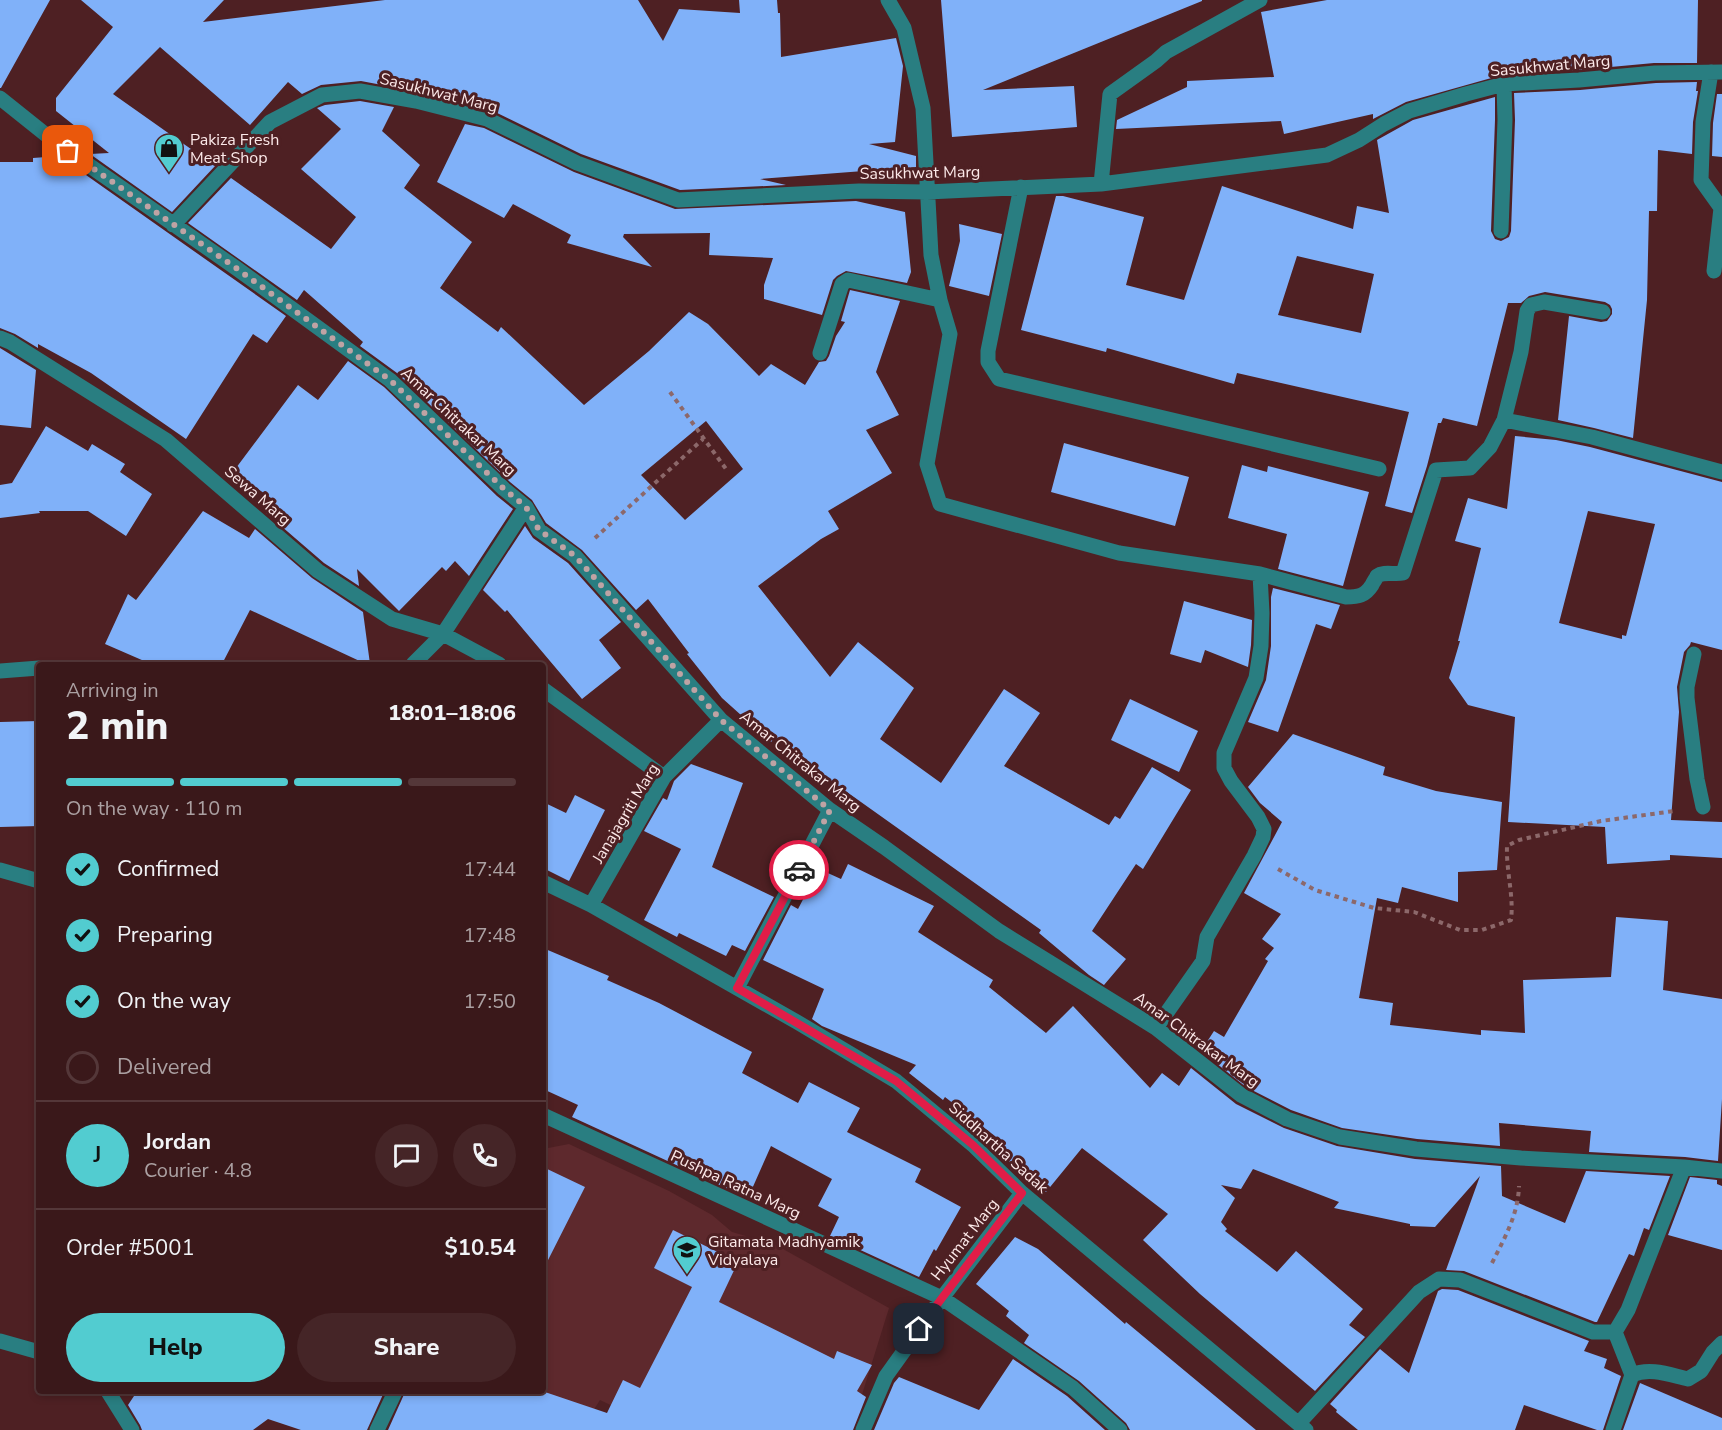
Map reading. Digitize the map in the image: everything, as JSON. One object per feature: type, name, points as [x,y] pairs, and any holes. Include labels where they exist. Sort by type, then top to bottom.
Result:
[{"type":"street","points":[[888,0],[904,28],[923,108],[932,255],[940,300],[950,334],[927,464],[940,504],[1119,552],[1260,574],[1346,597],[1359,597],[1367,592],[1377,576],[1403,573],[1436,470],[1470,468],[1490,447],[1504,420],[1521,352],[1527,311],[1531,305],[1544,302],[1602,312]]},
{"type":"street","points":[[1101,184],[1110,94],[1166,52],[1260,0]]},
{"type":"street","points":[[1714,271],[1720,208],[1701,180],[1702,122],[1716,72]]},
{"type":"street","name":"Sasukhwat Marg","points":[[173,225],[270,123],[322,95],[360,91],[416,101],[487,119],[577,163],[678,200],[859,191],[927,192],[1101,184],[1328,155],[1409,111],[1504,84],[1655,73],[1716,72]]},
{"type":"street","points":[[1502,231],[1504,84]]},
{"type":"street","name":"Amar Chitrakar Marg","points":[[0,98],[50,138],[246,275],[390,380],[504,489],[526,507],[539,530],[575,556],[721,720],[830,810],[999,931],[1156,1028],[1240,1095],[1287,1119],[1340,1137],[1416,1149],[1722,1171]]},
{"type":"street","points":[[1021,187],[987,351],[988,362],[999,379],[1379,469]]},
{"type":"street","points":[[820,353],[842,284],[848,280],[940,300]]},
{"type":"street","name":"Sewa Marg","points":[[0,338],[10,342],[166,440],[318,571],[392,619],[443,634],[495,662]]},
{"type":"street","points":[[1504,420],[1592,437],[1722,472]]},
{"type":"street","points":[[415,662],[443,634],[526,507]]},
{"type":"street","points":[[1156,1028],[1203,961],[1207,937],[1263,837],[1264,829],[1258,817],[1231,782],[1224,768],[1224,753],[1256,678],[1261,646],[1260,574]]},
{"type":"street","points":[[1694,654],[1687,698],[1697,779],[1703,807]]},
{"type":"street","points":[[0,671],[36,668]]},
{"type":"street","points":[[546,691],[664,777]]},
{"type":"street","name":"Janajagriti Marg","points":[[591,905],[664,777],[721,720]]},
{"type":"street","points":[[737,988],[830,810]]},
{"type":"street","points":[[0,870],[36,880]]},
{"type":"street","name":"Siddhartha Sadak","points":[[546,883],[591,905],[896,1081],[973,1145],[1022,1193],[1302,1427]]},
{"type":"street","name":"Pushpa Ratna Marg","points":[[546,1116],[942,1298],[1073,1388],[1120,1430]]},
{"type":"street","points":[[1615,1332],[1628,1310],[1684,1167]]},
{"type":"street","name":"Hyumat Marg","points":[[863,1430],[886,1376],[1022,1193]]},
{"type":"street","points":[[1302,1427],[1419,1292],[1439,1279],[1460,1280],[1593,1332],[1615,1332]]},
{"type":"street","points":[[1612,1430],[1632,1375],[1615,1332]]},
{"type":"street","points":[[0,1341],[36,1351]]},
{"type":"street","points":[[1632,1375],[1640,1372],[1654,1372],[1688,1379],[1701,1371],[1713,1352],[1722,1343]]},
{"type":"street","points":[[110,1394],[132,1430]]},
{"type":"street","points":[[377,1430],[394,1394]]},
{"type":"path","points":[[670,392],[726,469]]},
{"type":"path","points":[[575,556],[703,439]]},
{"type":"path","points":[[1254,856],[1316,890],[1374,908],[1414,912],[1460,930],[1482,930],[1511,920],[1513,908],[1507,846],[1519,840],[1600,821],[1703,807]]},
{"type":"path","points":[[1479,1288],[1512,1223],[1519,1202],[1521,1158]]},
{"type":"shaded area","name":"Gitamata Madhyamik Vidyalaya","points":[[569,1144],[669,1191],[712,1215],[732,1232],[774,1244],[889,1308],[855,1417],[662,1430],[600,1400],[581,1430],[431,1394],[546,1394],[546,1148]]},
{"type":"building","points":[[0,0],[50,0],[1,88],[0,88]]},
{"type":"building","points":[[81,0],[224,0],[203,22],[385,0],[638,0],[663,41],[679,9],[740,13],[739,0],[777,0],[778,13],[780,13],[781,57],[896,38],[903,66],[895,142],[869,144],[916,156],[916,167],[760,179],[786,185],[680,190],[581,154],[491,110],[474,106],[477,98],[419,92],[361,81],[321,85],[302,94],[288,82],[250,125],[160,47],[113,94],[215,166],[172,212],[90,154],[109,153],[56,111],[56,98],[113,27]]},
{"type":"building","points":[[941,0],[1202,1],[983,90],[1074,86],[1077,127],[952,137]]},
{"type":"building","points":[[1327,0],[1698,0],[1697,63],[1654,63],[1502,75],[1406,102],[1373,119],[1373,114],[1284,134],[1281,121],[1116,129],[1117,120],[1187,87],[1187,81],[1274,77],[1261,12]]},
{"type":"building","points":[[1697,82],[1696,91],[1698,91],[1693,122],[1692,154],[1658,150],[1657,211],[1649,211],[1647,300],[1633,438],[1558,420],[1569,316],[1607,321],[1612,314],[1612,309],[1605,302],[1545,292],[1529,296],[1521,303],[1508,303],[1477,426],[1443,418],[1441,423],[1438,423],[1412,513],[1385,506],[1409,412],[1237,373],[1234,384],[1107,348],[1106,352],[1021,330],[1056,196],[1144,217],[1126,285],[1184,300],[1222,186],[1353,229],[1357,206],[1389,213],[1377,140],[1413,120],[1495,97],[1491,231],[1495,239],[1501,241],[1509,237],[1511,231],[1514,93]],"holes":[[[1297,256],[1374,274],[1361,333],[1278,315]]]},
{"type":"building","points":[[1717,94],[1722,94],[1722,157],[1712,156]]},
{"type":"building","points":[[360,101],[394,107],[382,131],[420,165],[404,188],[472,242],[440,288],[498,332],[501,327],[584,405],[649,351],[689,312],[708,324],[759,376],[771,364],[805,385],[819,362],[826,361],[829,356],[836,336],[845,322],[841,321],[850,290],[900,301],[876,372],[899,415],[866,430],[892,473],[828,511],[839,529],[821,539],[758,586],[830,677],[858,642],[914,688],[880,739],[941,783],[1004,689],[1040,713],[1004,766],[1109,825],[1115,816],[1120,819],[1152,767],[1191,790],[1143,869],[1136,864],[1092,931],[1126,959],[1104,985],[1039,933],[1041,930],[816,770],[775,738],[771,742],[722,698],[648,599],[636,610],[582,550],[546,523],[532,500],[510,482],[397,373],[360,346],[363,342],[304,290],[297,300],[188,223],[231,178],[331,249],[356,217],[301,169],[341,129],[317,108]],"holes":[[[706,421],[743,469],[685,520],[641,475]]]},
{"type":"building","points":[[465,124],[484,128],[574,172],[675,209],[856,201],[905,212],[911,272],[907,283],[846,271],[833,280],[822,315],[764,299],[764,285],[773,258],[709,255],[710,233],[624,234],[623,237],[652,267],[567,243],[571,235],[513,204],[504,218],[437,182]]},
{"type":"building","points":[[59,156],[286,316],[267,343],[253,334],[186,439],[91,373],[38,344],[38,348],[0,328],[0,162],[33,162],[33,158]]},
{"type":"building","points":[[959,224],[1002,234],[989,296],[949,286],[960,241]]},
{"type":"building","points":[[0,348],[36,370],[31,428],[0,425]]},
{"type":"building","points":[[348,361],[384,387],[513,509],[469,576],[455,561],[446,571],[442,567],[399,611],[357,569],[359,586],[324,563],[266,513],[274,500],[233,472],[298,385],[318,400]]},
{"type":"building","points":[[46,426],[88,451],[92,444],[125,464],[120,472],[152,494],[126,536],[88,511],[39,511],[40,513],[0,518],[0,485],[12,483]]},
{"type":"building","points":[[1515,436],[1556,440],[1590,447],[1722,482],[1722,650],[1691,642],[1684,652],[1677,687],[1679,712],[1671,820],[1722,822],[1722,858],[1670,855],[1670,860],[1607,864],[1605,827],[1508,822],[1515,717],[1468,705],[1449,678],[1460,641],[1458,641],[1481,548],[1455,541],[1468,498],[1507,509]],"holes":[[[1588,511],[1655,524],[1626,636],[1622,635],[1622,639],[1559,623]]]},
{"type":"building","points":[[1064,443],[1189,477],[1175,526],[1051,492]]},
{"type":"building","points":[[1242,465],[1267,472],[1268,466],[1369,492],[1343,586],[1278,569],[1287,534],[1228,518]]},
{"type":"building","points":[[203,511],[249,538],[255,529],[312,578],[363,612],[370,662],[362,662],[250,610],[223,662],[146,662],[105,644],[128,594],[136,600]]},
{"type":"building","points":[[525,526],[533,538],[568,563],[621,622],[599,640],[621,668],[582,699],[507,610],[505,612],[483,590]]},
{"type":"building","points":[[1273,588],[1340,605],[1331,629],[1316,624],[1278,732],[1248,722],[1266,680],[1271,646]]},
{"type":"building","points":[[1184,601],[1252,620],[1248,667],[1205,650],[1201,663],[1170,654]]},
{"type":"building","points":[[1130,699],[1198,731],[1179,772],[1111,740]]},
{"type":"building","points":[[36,721],[36,826],[0,827],[0,722]]},
{"type":"building","points":[[1293,734],[1385,767],[1383,775],[1436,791],[1502,802],[1497,870],[1458,872],[1458,902],[1402,887],[1398,903],[1377,898],[1359,998],[1393,1003],[1390,1025],[1481,1035],[1481,1030],[1525,1033],[1523,980],[1611,977],[1616,917],[1668,921],[1663,990],[1722,999],[1722,1099],[1718,1161],[1589,1152],[1591,1131],[1499,1123],[1500,1146],[1417,1139],[1342,1128],[1291,1110],[1246,1087],[1201,1051],[1214,1031],[1224,1037],[1268,961],[1265,959],[1274,948],[1262,939],[1281,914],[1244,893],[1282,822],[1260,803],[1248,787]]},
{"type":"building","points":[[691,764],[743,783],[712,867],[774,897],[745,951],[732,945],[726,956],[679,933],[677,937],[644,920],[681,849],[644,831],[663,798],[667,800],[674,781]]},
{"type":"building","points":[[575,795],[605,810],[569,881],[546,870],[546,803],[566,813]]},
{"type":"building","points":[[848,864],[934,906],[918,932],[993,980],[989,987],[1046,1033],[1073,1006],[1150,1088],[1162,1073],[1179,1086],[1191,1068],[1236,1104],[1284,1128],[1337,1146],[1415,1159],[1501,1166],[1502,1196],[1565,1223],[1586,1171],[1670,1176],[1649,1230],[1644,1228],[1634,1256],[1629,1254],[1595,1322],[1464,1271],[1446,1270],[1480,1176],[1435,1227],[1410,1226],[1410,1224],[1334,1208],[1339,1202],[1253,1169],[1241,1189],[1221,1185],[1235,1198],[1221,1222],[1227,1229],[1225,1231],[1277,1272],[1296,1251],[1363,1309],[1349,1325],[1365,1337],[1315,1391],[1200,1294],[1143,1240],[1168,1214],[1082,1148],[1046,1192],[993,1148],[1000,1140],[945,1097],[943,1100],[909,1073],[916,1065],[822,1026],[812,1019],[824,989],[763,960],[791,905],[798,909],[819,869],[841,879]]},
{"type":"building","points":[[546,949],[609,976],[607,980],[659,1003],[752,1052],[742,1073],[798,1103],[809,1082],[860,1108],[847,1132],[921,1169],[915,1182],[961,1207],[919,1277],[830,1236],[839,1217],[818,1206],[832,1179],[771,1146],[748,1198],[572,1117],[578,1105],[546,1090]]},
{"type":"building","points":[[546,1168],[585,1187],[546,1264]]},
{"type":"building","points":[[1690,1177],[1717,1180],[1717,1184],[1722,1186],[1722,1250],[1668,1235]]},
{"type":"building","points":[[673,1230],[738,1262],[719,1302],[834,1359],[837,1351],[872,1365],[857,1391],[866,1397],[853,1430],[388,1430],[404,1394],[546,1392],[607,1413],[623,1380],[640,1388],[692,1287],[654,1268]]},
{"type":"building","points":[[1015,1237],[1038,1249],[1125,1324],[1126,1322],[1256,1430],[1130,1430],[1126,1423],[1079,1381],[1024,1343],[1029,1335],[1006,1316],[1009,1311],[976,1284]]},
{"type":"building","points":[[1458,1290],[1589,1341],[1584,1351],[1607,1359],[1604,1368],[1621,1376],[1603,1430],[1597,1430],[1524,1405],[1515,1430],[1358,1430],[1336,1412],[1337,1410],[1330,1404],[1380,1349],[1409,1373],[1438,1291]]},
{"type":"building","points":[[1013,1359],[1067,1396],[1105,1430],[874,1430],[894,1383],[899,1377],[979,1410]]},
{"type":"building","points":[[1640,1383],[1722,1418],[1722,1430],[1623,1430]]},
{"type":"building","points":[[135,1394],[383,1394],[367,1430],[301,1430],[268,1419],[253,1430],[142,1430],[128,1405]]},
{"type":"way so far","points":[[68,151],[236,268],[390,380],[504,489],[526,507],[539,530],[575,556],[721,720],[830,810],[799,870]]},
{"type":"place","name":"Pakiza Fresh Meat Shop","points":[[169,174]]},
{"type":"place","name":"Gitamata Madhyamik Vidyalaya","points":[[687,1276]]},
{"type":"route","points":[[799,870],[737,988],[896,1081],[973,1145],[1022,1193],[919,1329]]}]
